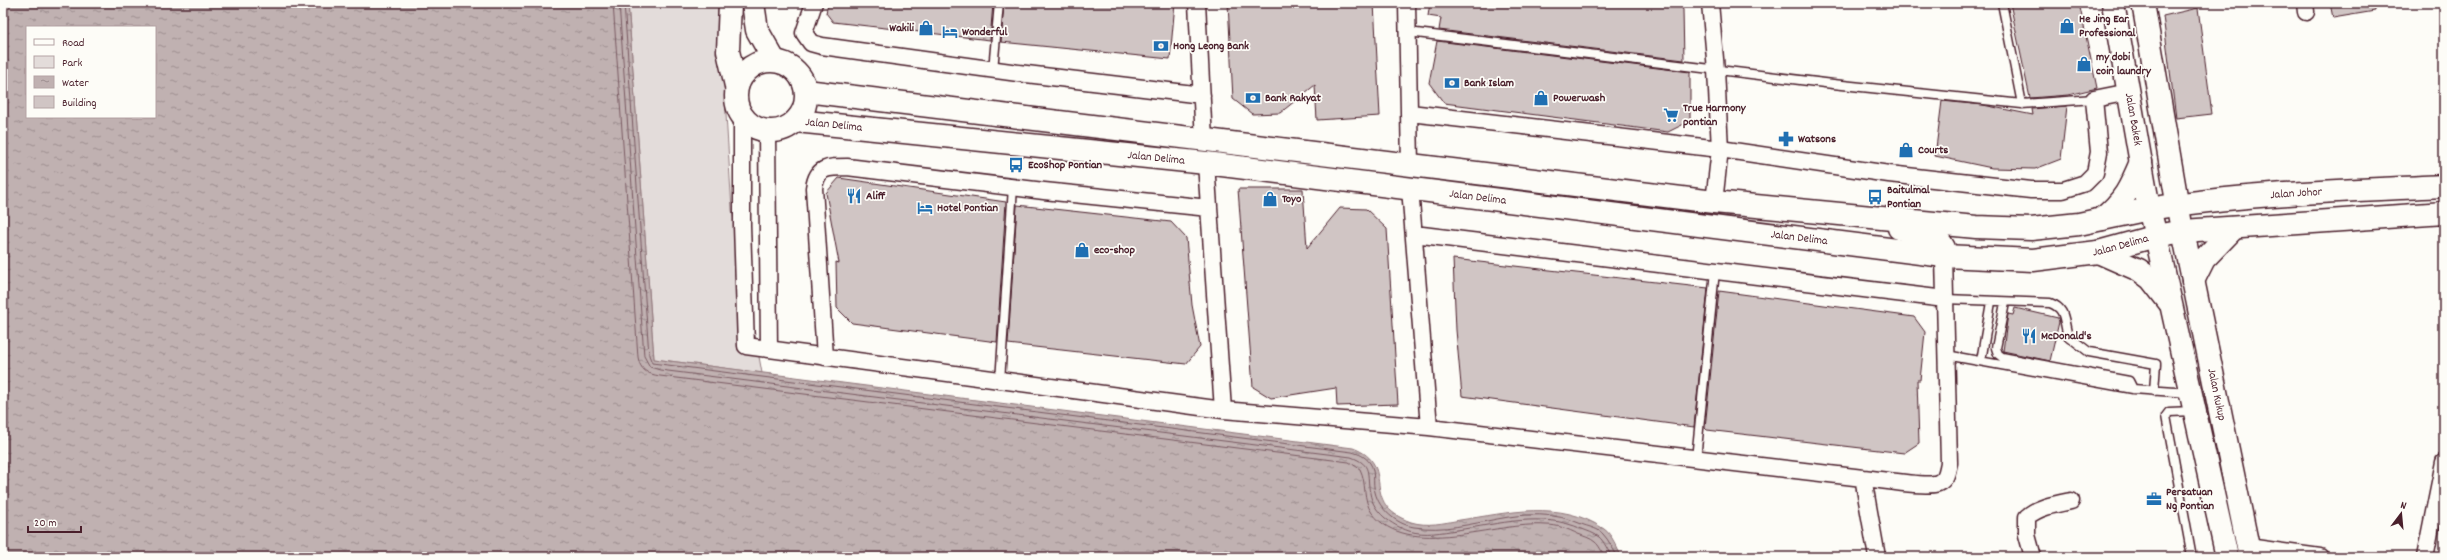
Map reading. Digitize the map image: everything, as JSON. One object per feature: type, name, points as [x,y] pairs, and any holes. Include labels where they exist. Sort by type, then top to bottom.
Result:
[{"type":"main road","points":[[730,3],[728,51],[736,86],[736,102],[742,117],[753,127],[767,132],[783,129],[796,121],[805,107],[806,92],[801,76],[789,65],[774,60],[758,63],[744,72],[736,86]]},
{"type":"main road","points":[[754,3],[757,30],[774,60]]},
{"type":"main road","name":"Jalan Bakek","points":[[2113,3],[2149,209],[2156,236]]},
{"type":"main road","points":[[2143,3],[2176,204],[2183,231]]},
{"type":"main road","name":"Jalan Delima","points":[[806,92],[1714,202],[1976,227],[2031,229],[2079,224],[2149,209]]},
{"type":"main road","name":"Jalan Delima","points":[[796,121],[1206,163],[1944,256],[2033,260],[2098,252],[2156,236]]},
{"type":"main road","points":[[2101,220],[2120,204],[2129,191],[2141,162]]},
{"type":"main road","name":"Jalan Johor","points":[[2149,209],[2176,204],[2314,193],[2444,186]]},
{"type":"main road","points":[[2156,236],[2183,231],[2444,213]]},
{"type":"main road","points":[[1851,214],[1941,243],[1944,248],[1944,256]]},
{"type":"main road","points":[[2193,281],[2204,259],[2234,228]]},
{"type":"main road","name":"Jalan Kukup","points":[[2183,231],[2249,552]]},
{"type":"main road","name":"Jalan Kukup","points":[[2156,236],[2174,308],[2227,557]]},
{"type":"main road","points":[[2098,252],[2139,270],[2151,279],[2174,308]]},
{"type":"street","points":[[814,3],[804,33],[811,43],[822,46],[993,70],[1202,94]]},
{"type":"street","points":[[1197,3],[1204,141]]},
{"type":"street","points":[[1407,3],[1410,166]]},
{"type":"street","points":[[1710,3],[1716,70],[1720,149],[1714,202]]},
{"type":"street","points":[[1410,113],[1720,149],[1889,174],[2031,190],[2063,190],[2085,183],[2095,173],[2099,152],[2094,99],[2129,92]]},
{"type":"street","points":[[742,117],[742,225],[746,346],[1223,410],[1429,428],[1863,478],[1937,484],[1946,476],[1949,463],[1944,256]]},
{"type":"street","points":[[767,132],[769,349]]},
{"type":"street","points":[[1206,163],[1223,410]]},
{"type":"street","points":[[826,357],[814,188],[816,177],[822,171],[831,167],[847,167],[1209,208]]},
{"type":"street","points":[[1410,188],[1429,428]]},
{"type":"street","points":[[1414,234],[1945,299]]},
{"type":"street","points":[[2425,557],[2444,462]]},
{"type":"street","points":[[1863,478],[1877,557]]},
{"type":"street","points":[[2033,557],[2027,535],[2027,517],[2032,513],[2047,507],[2070,501]]},
{"type":"street","points":[[2249,552],[2320,557]]},
{"type":"lane","points":[[993,70],[999,3]]},
{"type":"lane","points":[[2002,3],[2022,104]]},
{"type":"lane","points":[[1408,32],[1716,70],[2022,104],[2094,99]]},
{"type":"lane","points":[[1000,381],[1013,187]]},
{"type":"lane","points":[[1696,459],[1715,271]]},
{"type":"lane","points":[[1945,299],[2005,303],[2050,303],[2058,306],[2064,312],[2068,336],[2089,352],[2156,364],[2154,391]]},
{"type":"lane","points":[[1981,361],[1991,302]]},
{"type":"lane","points":[[2005,303],[1996,348],[1998,354],[2002,357],[2129,381],[2132,389]]},
{"type":"lane","points":[[1946,355],[2132,389],[2154,391],[2194,402]]},
{"type":"lane","points":[[2192,557],[2166,416],[2169,412],[2194,402]]},
{"type":"green space","points":[[628,3],[719,3],[732,210],[762,373],[654,359]]},
{"type":"water","points":[[3,3],[628,3],[654,359],[1353,448],[1366,455],[1374,464],[1381,495],[1386,505],[1395,514],[1411,522],[1436,524],[1497,514],[1552,511],[1570,514],[1587,520],[1604,529],[1612,538],[1622,557],[3,557]]},
{"type":"building","points":[[828,3],[993,3],[990,40],[833,22],[826,13]]},
{"type":"building","points":[[1004,3],[1175,3],[1170,59],[1001,42]]},
{"type":"building","points":[[1228,3],[1374,3],[1380,116],[1317,120],[1315,85],[1280,113],[1252,114],[1233,99]]},
{"type":"building","points":[[1430,3],[1680,3],[1683,10],[1684,60],[1439,30],[1441,18],[1428,16]]},
{"type":"building","points":[[2010,3],[2079,3],[2097,88],[2068,95],[2030,98]]},
{"type":"building","points":[[2330,3],[2375,3],[2375,11],[2333,18]]},
{"type":"building","points":[[2198,8],[2212,114],[2176,118],[2163,16]]},
{"type":"building","points":[[1437,41],[1690,72],[1690,121],[1668,132],[1444,103],[1429,83]]},
{"type":"building","points":[[1942,101],[1983,105],[2033,115],[2032,109],[2067,106],[2061,159],[2035,169],[1992,168],[1935,156]]},
{"type":"building","points":[[839,178],[1006,202],[997,342],[852,323],[837,308],[836,262],[839,263],[826,193]]},
{"type":"building","points":[[1238,189],[1303,189],[1307,248],[1340,208],[1366,209],[1387,229],[1398,404],[1337,406],[1336,388],[1271,398],[1253,387]]},
{"type":"building","points":[[1017,205],[1171,222],[1186,238],[1192,305],[1200,347],[1186,364],[1008,344]]},
{"type":"building","points":[[1453,259],[1708,288],[1694,427],[1462,396],[1456,330]]},
{"type":"building","points":[[1719,291],[1914,317],[1925,332],[1920,380],[1917,380],[1919,443],[1904,453],[1707,430],[1705,428]]},
{"type":"building","name":"McDonald's","points":[[2015,308],[2058,318],[2059,322],[2050,361],[2003,351],[2008,314],[2013,315]]},
{"type":"place","name":"He Jing Ear Professional","points":[[2067,26]]},
{"type":"place","name":"Wakili","points":[[926,28]]},
{"type":"place","name":"Wonderful","points":[[950,32]]},
{"type":"place","name":"Hong Leong Bank","points":[[1161,46]]},
{"type":"place","name":"my dobi coin laundry","points":[[2084,64]]},
{"type":"place","name":"Bank Islam","points":[[1452,83]]},
{"type":"place","name":"Bank Rakyat","points":[[1253,98]]},
{"type":"place","name":"Powerwash","points":[[1541,98]]},
{"type":"place","name":"True Harmony pontian","points":[[1671,115]]},
{"type":"place","name":"Watsons","points":[[1786,139]]},
{"type":"place","name":"Courts","points":[[1906,150]]},
{"type":"place","name":"EcoShop Pontian","points":[[1016,165]]},
{"type":"place","name":"Aliff","points":[[854,196]]},
{"type":"place","name":"Baitulmal Pontian","points":[[1875,197]]},
{"type":"place","name":"Toyo","points":[[1270,199]]},
{"type":"place","name":"Hotel Pontian","points":[[925,208]]},
{"type":"place","name":"eco-shop","points":[[1082,250]]},
{"type":"place","name":"McDonald's","points":[[2029,336]]},
{"type":"place","name":"Persatuan Ng Pontian","points":[[2154,499]]}]
